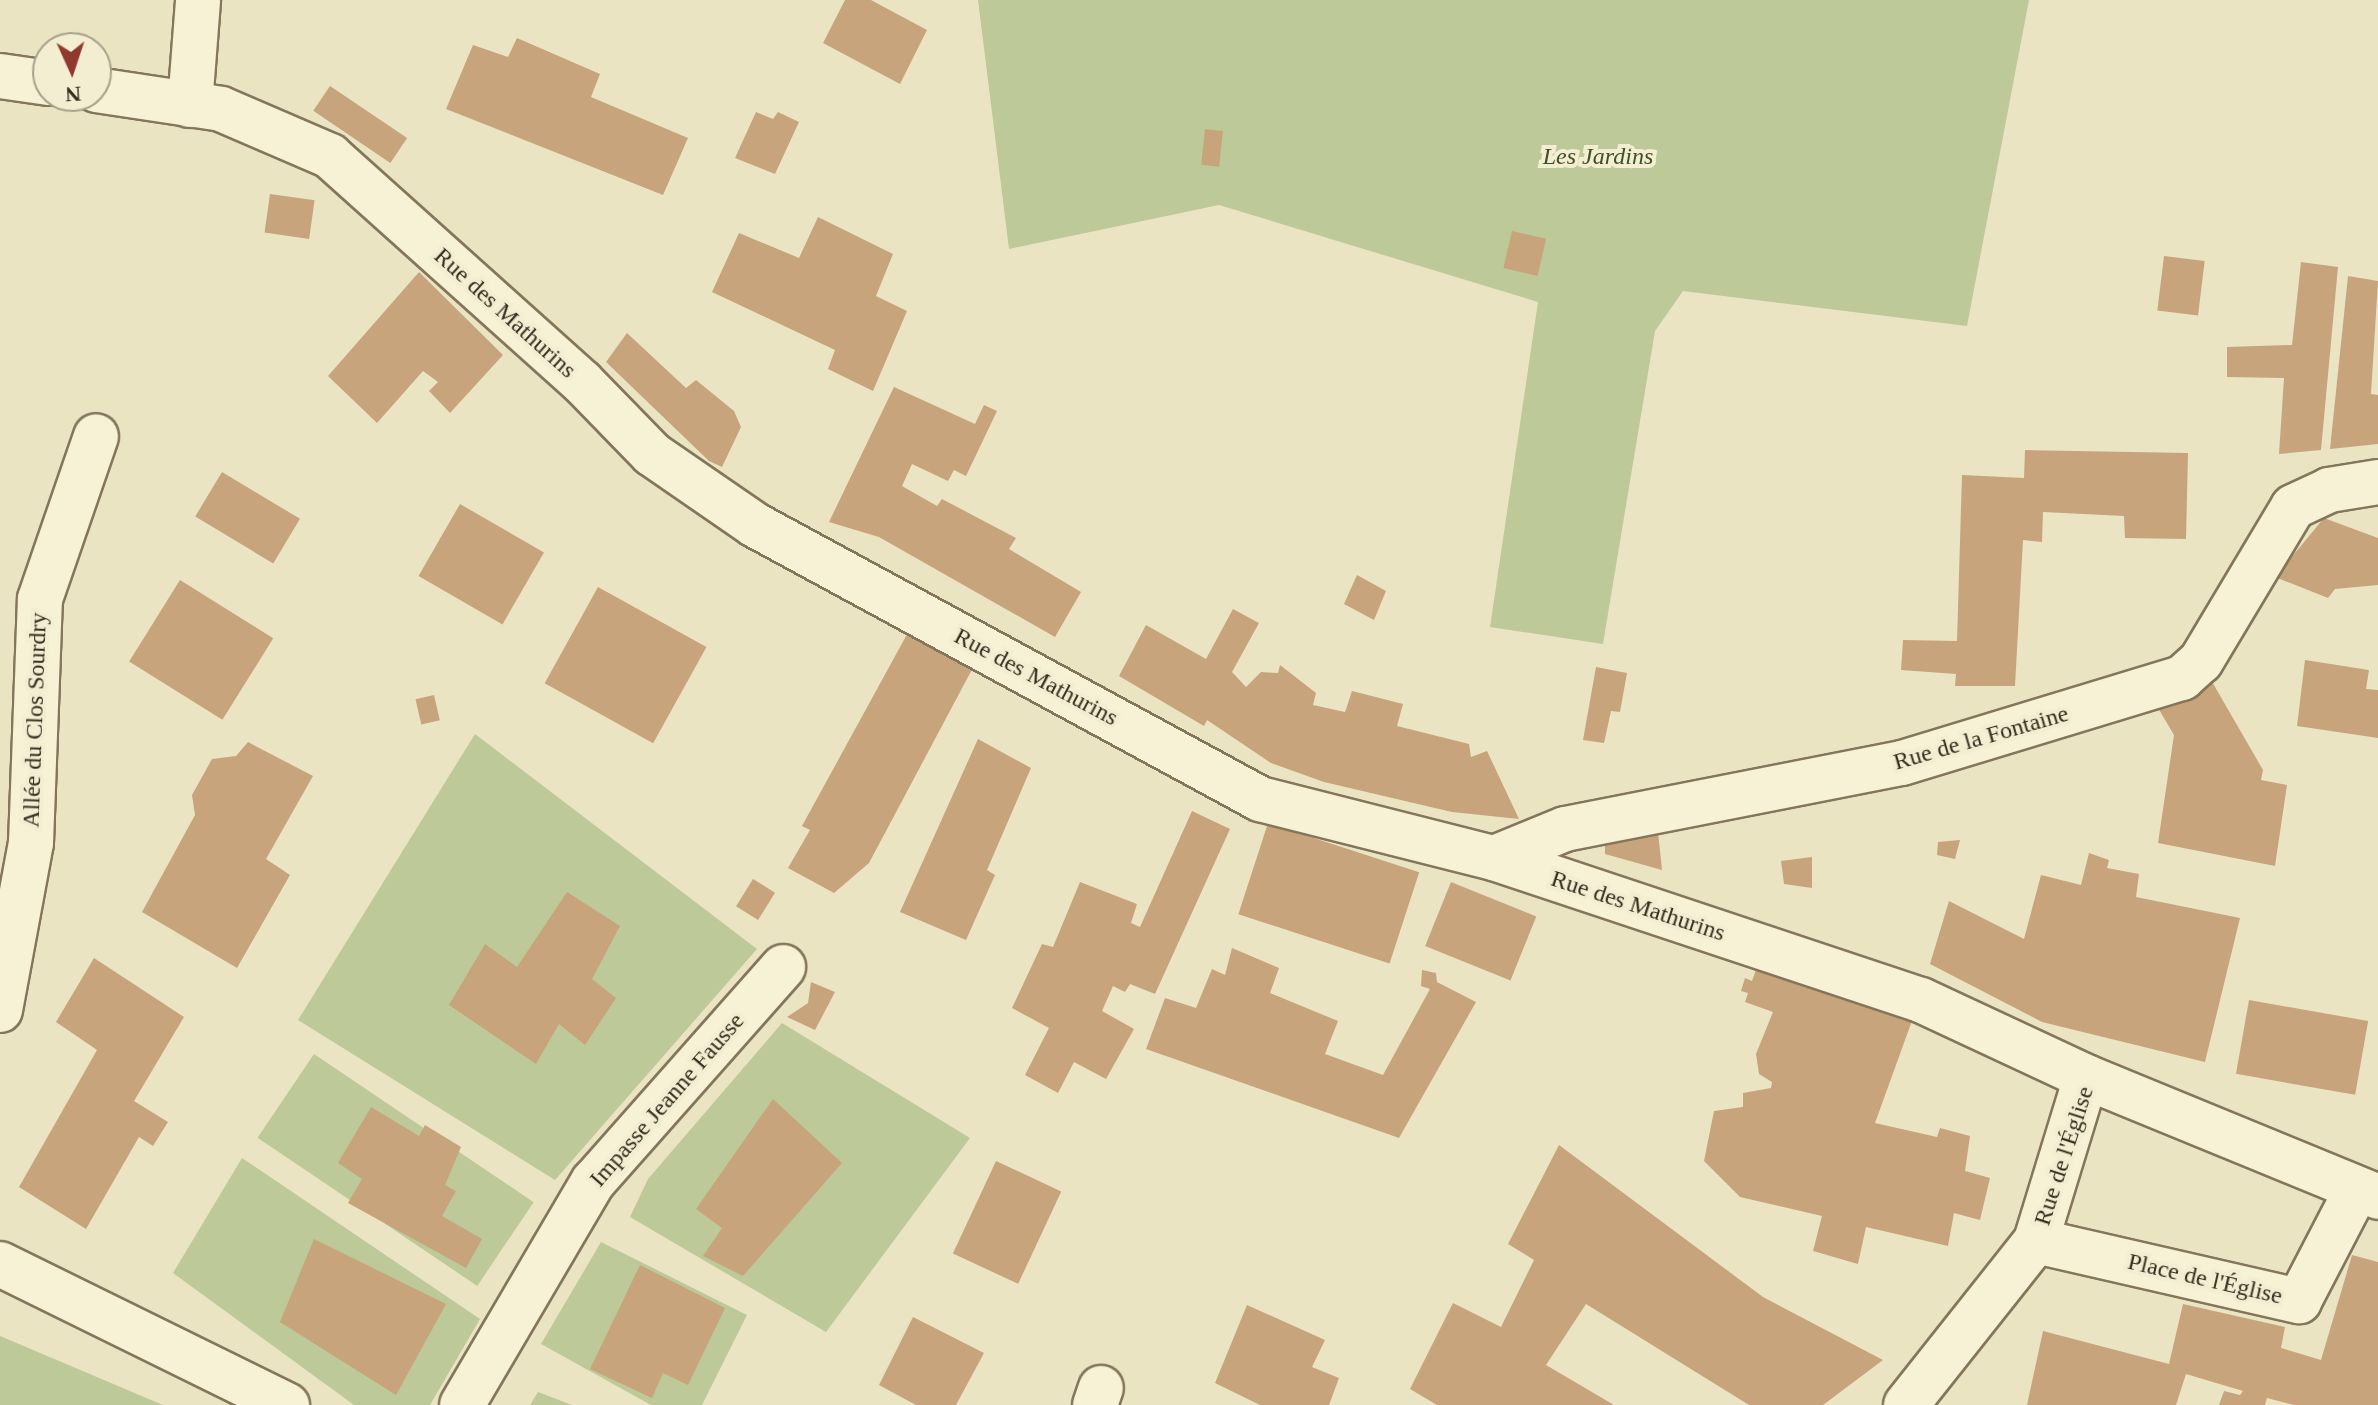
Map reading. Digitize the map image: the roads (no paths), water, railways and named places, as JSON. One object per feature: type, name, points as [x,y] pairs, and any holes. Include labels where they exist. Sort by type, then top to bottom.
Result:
[{"type":"street","points":[[190,105],[198,0]]},
{"type":"street","points":[[0,76],[32,81]]},
{"type":"street","name":"Rue des Mathurins","points":[[112,93],[221,109],[330,156],[582,382],[652,454],[755,525],[1260,799],[1494,858],[1921,1000],[2086,1077]]},
{"type":"street","name":"Allée du Clos Sourdry","points":[[0,1010],[31,843],[40,599],[96,436]]},
{"type":"street","name":"Rue de la Fontaine","points":[[1494,858],[1565,829],[1902,763],[2182,678],[2201,661],[2293,507],[2329,490],[2378,482]]},
{"type":"street","name":"Impasse Jeanne Fausse","points":[[462,1405],[593,1182],[783,967]]},
{"type":"street","name":"Rue de l'Église","points":[[1906,1405],[2036,1241],[2086,1077],[2367,1193]]},
{"type":"street","name":"Place de l'Église","points":[[2036,1241],[2299,1301],[2367,1193]]},
{"type":"street","points":[[0,1264],[287,1405]]},
{"type":"park label","name":"Les Jardins","points":[[1598,157]]}]
